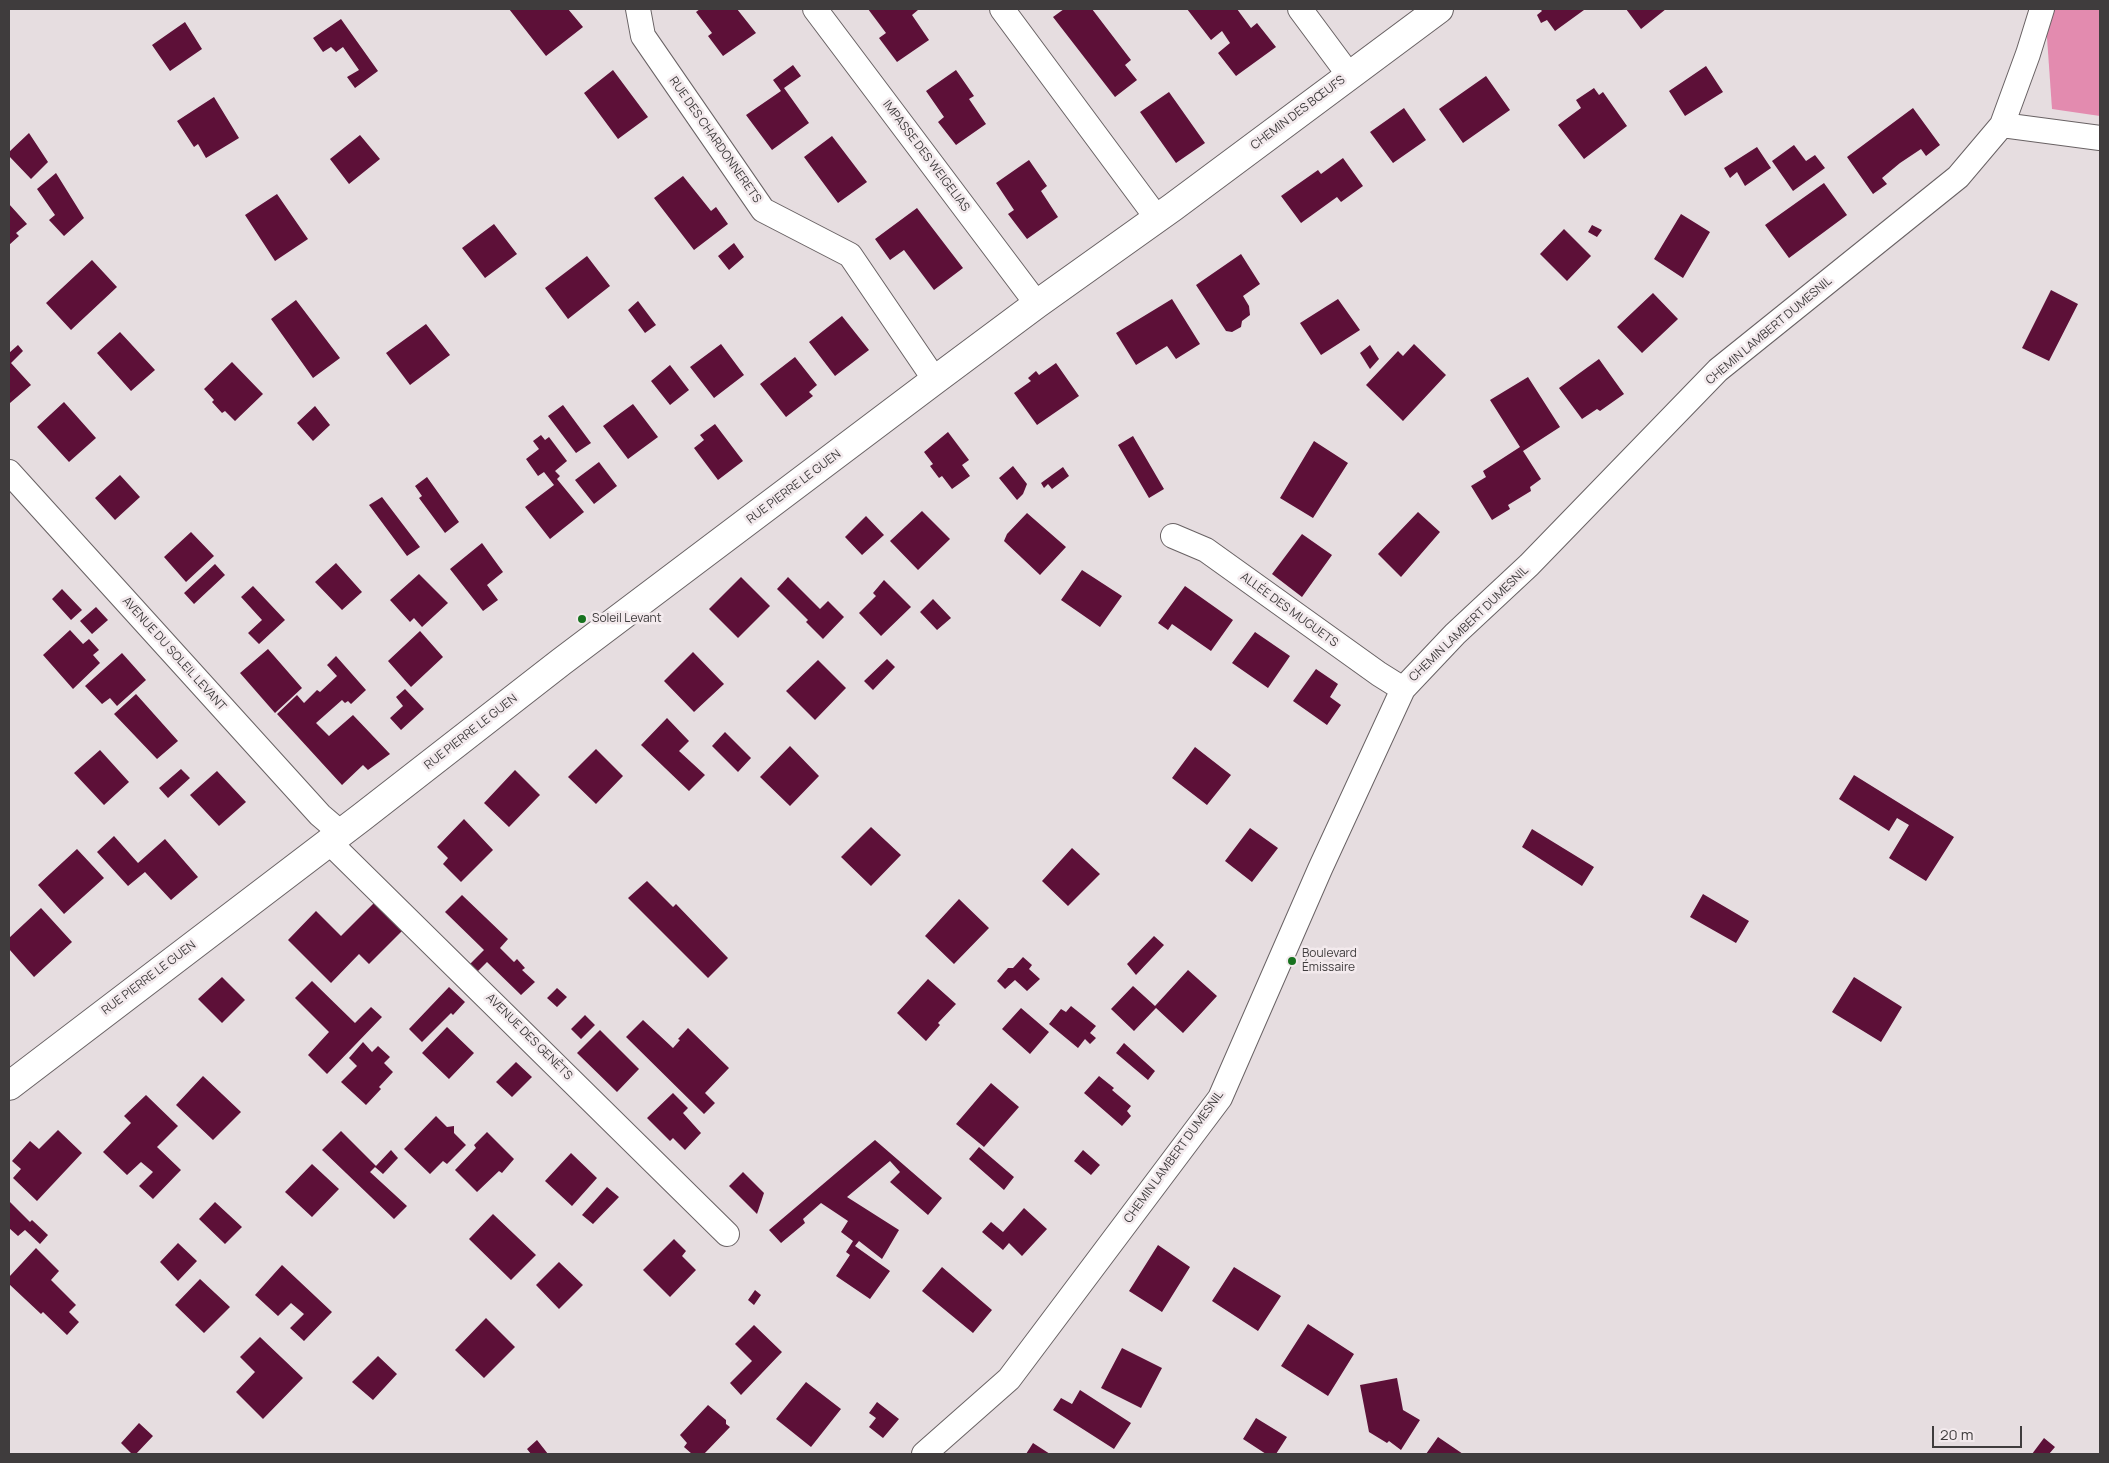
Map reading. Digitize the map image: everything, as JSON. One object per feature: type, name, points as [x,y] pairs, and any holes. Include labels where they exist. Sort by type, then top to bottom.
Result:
[{"type":"street","name":"RUE DES CHARDONNERETS","points":[[638,9],[643,36],[763,210],[850,255],[935,380]]},
{"type":"street","name":"IMPASSE DES WEIGELIAS","points":[[815,9],[1037,304]]},
{"type":"street","points":[[1002,9],[1157,218]]},
{"type":"street","points":[[1300,9],[1349,76]]},
{"type":"street","name":"CHEMIN DES BŒUFS","points":[[935,380],[1439,9]]},
{"type":"street","name":"CHEMIN LAMBERT DUMESNIL","points":[[924,1454],[1009,1379],[1220,1098],[1320,868],[1402,689],[1455,634],[1529,566],[1718,370],[1958,177],[2002,125],[2042,9]]},
{"type":"street","points":[[2002,125],[2100,138]]},
{"type":"street","name":"RUE PIERRE LE GUEN","points":[[9,1086],[335,838],[561,662],[935,380]]},
{"type":"street","name":"AVENUE DU SOLEIL LEVANT","points":[[9,472],[314,808],[335,838]]},
{"type":"street","name":"ALLÉE DES MUGUETS","points":[[1173,536],[1206,550],[1402,689]]},
{"type":"street","name":"AVENUE DES GENÊTS","points":[[335,838],[727,1234]]},
{"type":"shaded area","points":[[2045,9],[2100,9],[2100,116],[2052,109]]},
{"type":"building","points":[[509,9],[568,9],[583,27],[546,56]]},
{"type":"building","points":[[700,9],[737,9],[756,33],[723,56],[708,36],[712,33],[696,12]]},
{"type":"building","points":[[868,9],[917,9],[912,15],[929,40],[897,62],[879,38],[886,33]]},
{"type":"building","points":[[1064,9],[1092,9],[1131,60],[1125,65],[1137,80],[1115,97],[1053,17]]},
{"type":"building","points":[[1187,9],[1237,9],[1251,28],[1257,23],[1276,47],[1236,76],[1218,53],[1230,43],[1222,31],[1211,40]]},
{"type":"building","points":[[1540,9],[1584,10],[1555,31],[1547,20],[1541,23],[1537,15],[1542,11]]},
{"type":"building","points":[[1626,9],[1666,9],[1641,29]]},
{"type":"building","points":[[341,19],[378,71],[355,88],[347,77],[359,70],[343,47],[336,52],[331,47],[323,52],[313,38]]},
{"type":"building","points":[[185,22],[202,49],[170,71],[152,45]]},
{"type":"building","points":[[793,65],[801,76],[784,88],[809,123],[772,150],[746,115],[781,91],[773,80]]},
{"type":"building","points":[[1706,66],[1723,92],[1685,116],[1669,91]]},
{"type":"building","points":[[613,70],[648,117],[618,139],[584,93]]},
{"type":"building","points":[[956,70],[974,96],[969,99],[986,124],[956,145],[938,122],[944,117],[926,91]]},
{"type":"building","points":[[1486,76],[1510,110],[1463,143],[1439,109]]},
{"type":"building","points":[[1594,88],[1599,95],[1603,92],[1627,126],[1584,159],[1558,125],[1581,108],[1576,100]]},
{"type":"building","points":[[1169,92],[1205,143],[1176,163],[1140,112]]},
{"type":"building","points":[[214,97],[239,138],[206,158],[198,144],[194,147],[177,121]]},
{"type":"building","points":[[1404,108],[1426,140],[1393,163],[1370,132]]},
{"type":"building","points":[[1913,108],[1940,145],[1926,156],[1921,149],[1900,163],[1882,178],[1887,184],[1873,194],[1847,157]]},
{"type":"building","points":[[29,133],[48,162],[31,179],[9,156],[9,152]]},
{"type":"building","points":[[360,135],[380,159],[349,184],[330,159]]},
{"type":"building","points":[[832,136],[867,182],[838,203],[804,157]]},
{"type":"building","points":[[1794,145],[1806,161],[1815,155],[1825,168],[1793,191],[1772,161]]},
{"type":"building","points":[[1757,147],[1771,168],[1745,186],[1737,172],[1730,178],[1724,168]]},
{"type":"building","points":[[1343,158],[1363,186],[1341,202],[1337,197],[1301,223],[1281,196],[1318,170],[1321,174]]},
{"type":"building","points":[[1029,160],[1047,186],[1041,191],[1058,217],[1027,239],[1008,214],[1014,210],[996,183]]},
{"type":"building","points":[[56,173],[84,218],[64,236],[49,220],[55,215],[37,189]]},
{"type":"building","points":[[683,176],[711,211],[716,207],[728,224],[694,250],[654,198]]},
{"type":"building","points":[[1824,183],[1847,215],[1789,258],[1765,225]]},
{"type":"building","points":[[277,194],[308,239],[275,261],[245,215]]},
{"type":"building","points":[[9,204],[27,224],[16,233],[19,236],[9,245]]},
{"type":"building","points":[[917,208],[963,268],[934,290],[904,250],[890,260],[875,239]]},
{"type":"building","points":[[1681,214],[1710,232],[1683,278],[1654,259]]},
{"type":"building","points":[[494,224],[517,254],[485,278],[462,248]]},
{"type":"building","points":[[1592,225],[1602,230],[1597,237],[1588,232]]},
{"type":"building","points":[[1564,229],[1591,256],[1567,281],[1540,254]]},
{"type":"building","points":[[734,243],[744,257],[729,270],[718,256]]},
{"type":"building","points":[[1241,254],[1260,284],[1243,296],[1249,306],[1250,315],[1242,321],[1241,327],[1232,332],[1226,331],[1196,285]]},
{"type":"building","points":[[587,256],[610,286],[568,319],[545,288]]},
{"type":"building","points":[[92,260],[117,287],[71,330],[46,303]]},
{"type":"building","points":[[2051,290],[2078,304],[2049,361],[2022,348]]},
{"type":"building","points":[[1653,293],[1678,319],[1642,353],[1617,327]]},
{"type":"building","points":[[1172,299],[1200,344],[1176,359],[1167,346],[1136,365],[1116,333]]},
{"type":"building","points":[[1338,299],[1360,330],[1321,355],[1300,323]]},
{"type":"building","points":[[296,300],[340,358],[313,378],[271,319]]},
{"type":"building","points":[[638,301],[656,325],[645,333],[628,310]]},
{"type":"building","points":[[842,316],[869,350],[835,376],[809,342]]},
{"type":"building","points":[[426,324],[450,355],[410,385],[386,353]]},
{"type":"building","points":[[120,332],[155,370],[131,391],[97,353]]},
{"type":"building","points":[[721,344],[744,375],[714,398],[690,367]]},
{"type":"building","points":[[1414,344],[1446,375],[1403,421],[1366,385],[1398,351],[1403,356]]},
{"type":"building","points":[[18,345],[23,351],[11,363],[31,385],[10,403],[9,353]]},
{"type":"building","points":[[1370,345],[1379,359],[1370,369],[1360,353]]},
{"type":"building","points":[[795,357],[817,385],[809,392],[813,396],[786,417],[760,384]]},
{"type":"building","points":[[1599,359],[1624,394],[1600,411],[1597,409],[1582,419],[1559,388]]},
{"type":"building","points":[[232,362],[263,394],[235,421],[225,411],[222,413],[204,389]]},
{"type":"building","points":[[1056,363],[1079,396],[1037,425],[1014,393],[1031,381],[1028,378],[1036,371],[1039,375]]},
{"type":"building","points":[[670,365],[689,390],[670,405],[651,381]]},
{"type":"building","points":[[1528,377],[1560,427],[1523,451],[1541,479],[1530,487],[1531,491],[1508,505],[1510,509],[1492,520],[1471,486],[1486,477],[1483,471],[1520,447],[1490,400]]},
{"type":"building","points":[[64,402],[96,438],[69,462],[37,427]]},
{"type":"building","points":[[633,404],[658,437],[628,459],[603,426]]},
{"type":"building","points":[[563,405],[591,443],[576,453],[548,416]]},
{"type":"building","points":[[315,406],[330,425],[313,441],[297,423]]},
{"type":"building","points":[[715,424],[743,461],[718,480],[694,448],[704,440],[700,435]]},
{"type":"building","points":[[948,432],[969,460],[962,465],[970,476],[952,489],[942,476],[939,478],[930,466],[933,464],[924,452]]},
{"type":"building","points":[[541,435],[545,440],[549,437],[567,461],[555,471],[560,476],[557,479],[584,512],[550,539],[525,507],[554,485],[544,472],[538,476],[526,459],[539,449],[533,441]]},
{"type":"building","points":[[1133,436],[1164,489],[1149,498],[1118,445]]},
{"type":"building","points":[[1314,441],[1348,463],[1313,518],[1280,498]]},
{"type":"building","points":[[599,462],[617,486],[594,504],[575,480]]},
{"type":"building","points":[[1013,466],[1027,484],[1023,494],[1017,500],[999,478]]},
{"type":"building","points":[[1063,467],[1069,476],[1052,489],[1048,484],[1044,488],[1041,483]]},
{"type":"building","points":[[120,475],[140,497],[115,520],[95,498]]},
{"type":"building","points":[[427,477],[459,522],[445,533],[419,498],[422,496],[415,486]]},
{"type":"building","points":[[382,497],[420,547],[407,556],[369,505]]},
{"type":"building","points":[[922,511],[950,539],[918,570],[890,541]]},
{"type":"building","points":[[1418,512],[1440,532],[1401,577],[1378,554]]},
{"type":"building","points":[[1027,513],[1066,547],[1040,575],[1004,541],[1007,534]]},
{"type":"building","points":[[866,516],[884,535],[862,555],[845,537]]},
{"type":"building","points":[[191,532],[214,556],[186,582],[164,557]]},
{"type":"building","points":[[1302,534],[1332,555],[1302,597],[1272,574]]},
{"type":"building","points":[[482,543],[503,572],[487,585],[498,600],[483,611],[450,569]]},
{"type":"building","points":[[336,563],[362,592],[342,610],[315,582]]},
{"type":"building","points":[[215,564],[225,575],[194,604],[184,593]]},
{"type":"building","points":[[1082,570],[1122,596],[1100,627],[1061,600]]},
{"type":"building","points":[[419,574],[448,603],[422,627],[414,618],[410,622],[390,600]]},
{"type":"building","points":[[741,577],[770,606],[738,638],[709,609]]},
{"type":"building","points":[[788,577],[820,609],[828,601],[844,617],[823,639],[806,622],[808,620],[777,589]]},
{"type":"building","points":[[884,580],[911,607],[881,636],[859,613],[876,596],[873,593]]},
{"type":"building","points":[[253,586],[285,620],[259,644],[248,633],[262,620],[241,597]]},
{"type":"building","points":[[1185,586],[1233,620],[1211,651],[1172,624],[1168,630],[1158,623]]},
{"type":"building","points":[[62,589],[82,610],[71,620],[52,599]]},
{"type":"building","points":[[933,599],[951,618],[937,630],[920,612]]},
{"type":"building","points":[[96,607],[108,620],[92,634],[80,621]]},
{"type":"building","points":[[70,630],[83,644],[89,639],[99,650],[93,655],[100,663],[73,689],[43,655]]},
{"type":"building","points":[[420,631],[443,657],[411,687],[388,661]]},
{"type":"building","points":[[1255,632],[1290,656],[1268,688],[1232,663]]},
{"type":"building","points":[[268,649],[302,688],[275,713],[240,673]]},
{"type":"building","points":[[693,652],[724,684],[694,712],[664,681]]},
{"type":"building","points":[[122,653],[146,680],[117,706],[110,698],[102,704],[85,686]]},
{"type":"building","points":[[336,656],[366,690],[351,704],[348,701],[345,703],[342,700],[316,723],[329,736],[353,715],[390,754],[368,770],[363,765],[342,785],[277,714],[297,695],[304,703],[317,690],[320,692],[337,676],[327,665]]},
{"type":"building","points":[[887,659],[895,667],[873,690],[864,681]]},
{"type":"building","points":[[818,660],[846,688],[815,720],[786,691]]},
{"type":"building","points":[[1316,669],[1338,684],[1330,697],[1341,705],[1327,725],[1293,701]]},
{"type":"building","points":[[405,689],[424,709],[401,730],[390,718],[403,706],[396,697]]},
{"type":"building","points":[[136,694],[178,741],[157,759],[114,714]]},
{"type":"building","points":[[667,718],[689,741],[679,751],[705,775],[689,791],[641,745]]},
{"type":"building","points":[[725,732],[751,758],[738,772],[712,746]]},
{"type":"building","points":[[790,746],[819,776],[790,806],[760,777]]},
{"type":"building","points":[[1195,747],[1231,775],[1207,805],[1172,778]]},
{"type":"building","points":[[596,749],[623,776],[596,804],[568,777]]},
{"type":"building","points":[[100,750],[129,782],[104,805],[74,773]]},
{"type":"building","points":[[181,769],[190,778],[168,798],[159,788]]},
{"type":"building","points":[[515,770],[540,795],[509,827],[484,803]]},
{"type":"building","points":[[217,771],[246,802],[219,826],[190,795]]},
{"type":"building","points":[[1854,775],[1954,837],[1926,881],[1889,858],[1909,825],[1897,818],[1889,831],[1839,799]]},
{"type":"building","points":[[464,819],[493,850],[461,882],[443,864],[448,858],[437,847]]},
{"type":"building","points":[[871,827],[901,855],[871,886],[841,857]]},
{"type":"building","points":[[1250,828],[1278,848],[1252,882],[1225,861]]},
{"type":"building","points":[[1532,829],[1594,867],[1582,886],[1522,847]]},
{"type":"building","points":[[114,836],[138,863],[165,839],[198,877],[171,900],[145,872],[128,886],[97,852]]},
{"type":"building","points":[[1072,848],[1100,874],[1068,906],[1042,881]]},
{"type":"building","points":[[77,849],[104,878],[64,914],[38,885]]},
{"type":"building","points":[[647,881],[673,907],[676,904],[728,958],[708,978],[628,898]]},
{"type":"building","points":[[1703,894],[1749,921],[1736,943],[1690,917]]},
{"type":"building","points":[[462,895],[508,939],[500,948],[514,962],[517,959],[525,968],[522,970],[535,982],[521,995],[487,962],[474,975],[467,967],[484,950],[445,912]]},
{"type":"building","points":[[959,899],[989,928],[954,964],[925,936]]},
{"type":"building","points":[[377,900],[405,928],[369,964],[359,954],[331,983],[288,940],[316,911],[341,936]]},
{"type":"building","points":[[41,908],[72,942],[34,977],[9,949],[9,938]]},
{"type":"building","points":[[1154,936],[1164,945],[1136,975],[1127,964]]},
{"type":"building","points":[[1023,957],[1032,965],[1029,969],[1040,979],[1027,991],[1015,980],[1005,989],[997,981],[1008,968],[1013,968]]},
{"type":"building","points":[[1188,970],[1217,996],[1183,1033],[1156,1008],[1134,1031],[1111,1009],[1133,986],[1155,1006]]},
{"type":"building","points":[[222,977],[245,1000],[222,1023],[198,999]]},
{"type":"building","points":[[1854,977],[1902,1007],[1881,1042],[1832,1012]]},
{"type":"building","points":[[928,979],[956,1004],[938,1023],[940,1025],[926,1041],[897,1013]]},
{"type":"building","points":[[312,981],[355,1023],[371,1007],[382,1017],[327,1074],[308,1055],[329,1032],[295,998]]},
{"type":"building","points":[[449,987],[465,1002],[422,1042],[409,1029]]},
{"type":"building","points":[[557,988],[567,997],[557,1007],[547,998]]},
{"type":"building","points":[[1071,1006],[1096,1026],[1090,1033],[1096,1038],[1090,1044],[1085,1039],[1078,1048],[1049,1024],[1061,1009],[1066,1012]]},
{"type":"building","points":[[1021,1008],[1049,1032],[1030,1054],[1002,1029]]},
{"type":"building","points":[[585,1015],[595,1025],[581,1039],[571,1029]]},
{"type":"building","points":[[643,1020],[673,1048],[688,1028],[729,1068],[705,1093],[715,1103],[704,1114],[626,1037]]},
{"type":"building","points":[[447,1027],[474,1053],[449,1079],[422,1053]]},
{"type":"building","points":[[600,1030],[639,1069],[617,1092],[577,1053]]},
{"type":"building","points":[[363,1042],[372,1052],[378,1046],[390,1057],[384,1063],[393,1072],[366,1105],[341,1082],[357,1066],[349,1058]]},
{"type":"building","points":[[1124,1043],[1155,1071],[1148,1080],[1116,1053]]},
{"type":"building","points":[[516,1062],[532,1077],[512,1097],[496,1082]]},
{"type":"building","points":[[203,1076],[241,1112],[213,1140],[176,1105]]},
{"type":"building","points":[[1099,1076],[1114,1088],[1112,1090],[1131,1106],[1127,1111],[1131,1116],[1122,1126],[1084,1093]]},
{"type":"building","points":[[991,1083],[1019,1107],[984,1147],[956,1124]]},
{"type":"building","points":[[673,1093],[688,1108],[683,1113],[701,1133],[685,1150],[673,1138],[670,1141],[647,1118]]},
{"type":"building","points":[[146,1095],[178,1126],[157,1147],[181,1170],[153,1199],[139,1186],[153,1172],[141,1162],[127,1175],[103,1152],[131,1123],[124,1116]]},
{"type":"building","points":[[436,1116],[447,1127],[454,1126],[454,1133],[466,1145],[447,1164],[443,1161],[430,1174],[404,1149]]},
{"type":"building","points":[[58,1130],[82,1153],[37,1201],[13,1178],[21,1169],[12,1161],[30,1141],[39,1149]]},
{"type":"building","points":[[341,1131],[376,1166],[370,1172],[407,1206],[394,1219],[322,1150]]},
{"type":"building","points":[[487,1132],[514,1159],[502,1173],[499,1171],[477,1192],[455,1170],[476,1148],[474,1145]]},
{"type":"building","points":[[875,1140],[942,1198],[928,1215],[890,1182],[900,1172],[890,1161],[847,1197],[899,1230],[882,1259],[859,1241],[855,1246],[890,1271],[870,1299],[836,1276],[850,1255],[846,1252],[853,1241],[841,1232],[848,1221],[821,1203],[803,1219],[805,1223],[781,1243],[769,1230]]},
{"type":"building","points":[[979,1147],[1014,1177],[1004,1190],[969,1159]]},
{"type":"building","points":[[391,1150],[398,1158],[383,1174],[375,1167]]},
{"type":"building","points":[[1083,1150],[1100,1165],[1091,1175],[1074,1161]]},
{"type":"building","points":[[571,1153],[597,1178],[572,1206],[545,1181]]},
{"type":"building","points":[[312,1164],[339,1189],[312,1217],[285,1192]]},
{"type":"building","points":[[743,1172],[764,1193],[757,1214],[729,1186]]},
{"type":"building","points":[[607,1187],[619,1197],[593,1224],[582,1215]]},
{"type":"building","points":[[9,1201],[30,1222],[32,1220],[48,1235],[40,1244],[25,1230],[18,1236],[9,1228]]},
{"type":"building","points":[[215,1202],[242,1227],[225,1244],[199,1219]]},
{"type":"building","points":[[1024,1208],[1047,1229],[1022,1256],[1009,1243],[1003,1250],[982,1232],[991,1222],[1003,1232]]},
{"type":"building","points":[[493,1214],[536,1255],[511,1280],[469,1239]]},
{"type":"building","points":[[674,1239],[686,1251],[682,1256],[696,1270],[670,1297],[643,1270]]},
{"type":"building","points":[[178,1243],[197,1261],[178,1281],[160,1262]]},
{"type":"building","points":[[1158,1245],[1190,1267],[1162,1312],[1129,1291]]},
{"type":"building","points":[[36,1248],[59,1271],[51,1280],[76,1305],[69,1312],[79,1322],[67,1335],[9,1284],[9,1277]]},
{"type":"building","points":[[559,1262],[583,1285],[559,1309],[536,1285]]},
{"type":"building","points":[[282,1265],[332,1312],[304,1341],[290,1328],[304,1314],[291,1303],[278,1316],[255,1295]]},
{"type":"building","points":[[942,1267],[992,1310],[973,1333],[922,1291]]},
{"type":"building","points":[[1234,1267],[1281,1296],[1258,1331],[1212,1301]]},
{"type":"building","points":[[200,1279],[230,1307],[204,1333],[175,1305]]},
{"type":"building","points":[[755,1290],[761,1295],[754,1305],[748,1300]]},
{"type":"building","points":[[486,1318],[515,1347],[484,1378],[455,1350]]},
{"type":"building","points":[[1308,1324],[1354,1354],[1328,1396],[1281,1366]]},
{"type":"building","points":[[754,1325],[782,1352],[741,1395],[730,1383],[752,1361],[735,1344]]},
{"type":"building","points":[[260,1337],[303,1378],[263,1419],[236,1392],[255,1372],[240,1357]]},
{"type":"building","points":[[1122,1348],[1162,1368],[1141,1408],[1101,1388]]},
{"type":"building","points":[[378,1356],[397,1374],[373,1400],[352,1382]]},
{"type":"building","points":[[1397,1378],[1403,1410],[1420,1420],[1401,1450],[1389,1441],[1387,1443],[1369,1432],[1360,1385]]},
{"type":"building","points":[[806,1382],[841,1409],[811,1447],[776,1419]]},
{"type":"building","points":[[1080,1390],[1131,1423],[1114,1449],[1053,1410],[1061,1398],[1072,1404]]},
{"type":"building","points":[[877,1402],[899,1419],[883,1438],[869,1427],[876,1418],[869,1413]]},
{"type":"building","points":[[708,1405],[726,1420],[726,1424],[730,1427],[704,1454],[692,1454],[684,1447],[687,1443],[680,1435]]},
{"type":"building","points":[[1256,1418],[1287,1437],[1276,1454],[1266,1454],[1243,1439]]},
{"type":"building","points":[[139,1423],[153,1436],[136,1454],[132,1454],[121,1443]]},
{"type":"building","points":[[1438,1437],[1463,1454],[1426,1454]]},
{"type":"building","points":[[2044,1438],[2055,1447],[2049,1454],[2032,1454]]},
{"type":"building","points":[[537,1440],[548,1454],[531,1454],[527,1449]]},
{"type":"building","points":[[1033,1443],[1050,1454],[1026,1454]]},
{"type":"place","name":"Soleil Levant","points":[[582,619]]},
{"type":"place","name":"Boulevard Émissaire","points":[[1292,961]]}]
